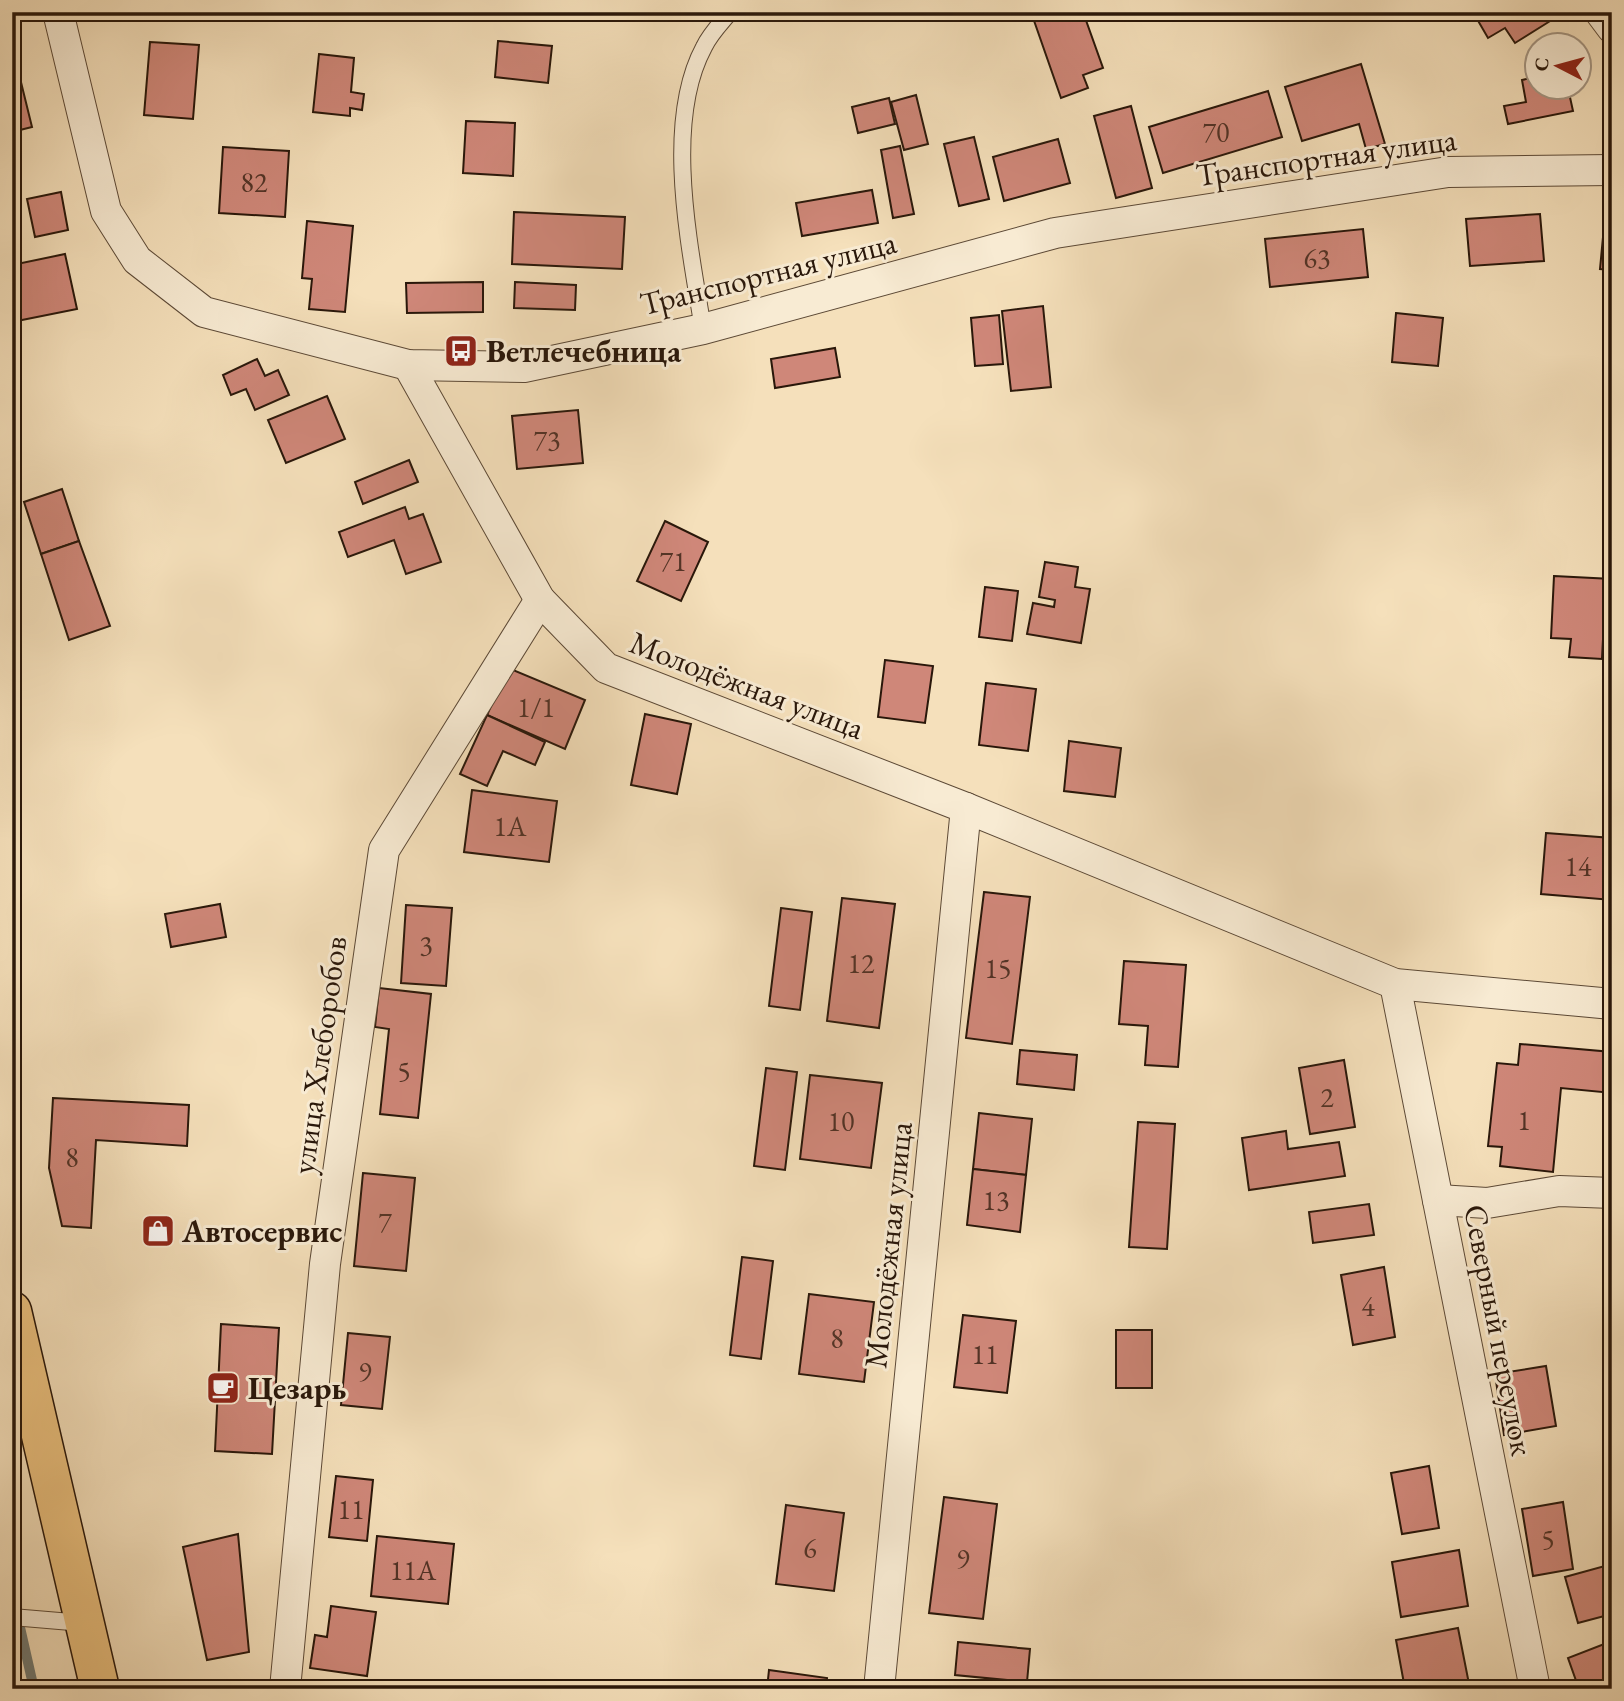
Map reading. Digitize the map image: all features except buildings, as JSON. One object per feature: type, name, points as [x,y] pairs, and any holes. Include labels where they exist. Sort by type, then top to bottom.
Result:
[{"type":"highway","points":[[12,1311],[100,1689]]},
{"type":"street","name":"Транспортная улица","points":[[58,12],[106,211],[137,260],[204,312],[408,365],[524,367],[703,329],[1055,233],[1448,172],[1612,170]]},
{"type":"street","points":[[1600,12],[1612,28]]},
{"type":"street","name":"Молодёжная улица","points":[[408,365],[540,600],[606,668],[966,808],[1395,984],[1612,1004]]},
{"type":"street","name":"улица Хлеборобов","points":[[285,1689],[325,1264],[384,850],[540,600]]},
{"type":"street","name":"Молодёжная улица","points":[[879,1689],[966,808]]},
{"type":"street","name":"Северный переулок","points":[[1395,984],[1535,1689]]},
{"type":"street","points":[[1438,1200],[1487,1203],[1559,1191],[1612,1193]]},
{"type":"lane","points":[[703,329],[685,217],[681,161],[688,95],[704,47],[730,12]]},
{"type":"lane","points":[[12,1618],[85,1623]]},
{"type":"waterway","points":[[12,1592],[34,1689]]},
{"type":"place","name":"Ветлечебница","points":[[461,351]]},
{"type":"place","name":"Автосервис","points":[[158,1231]]},
{"type":"place","name":"Цезарь","points":[[223,1388]]}]
